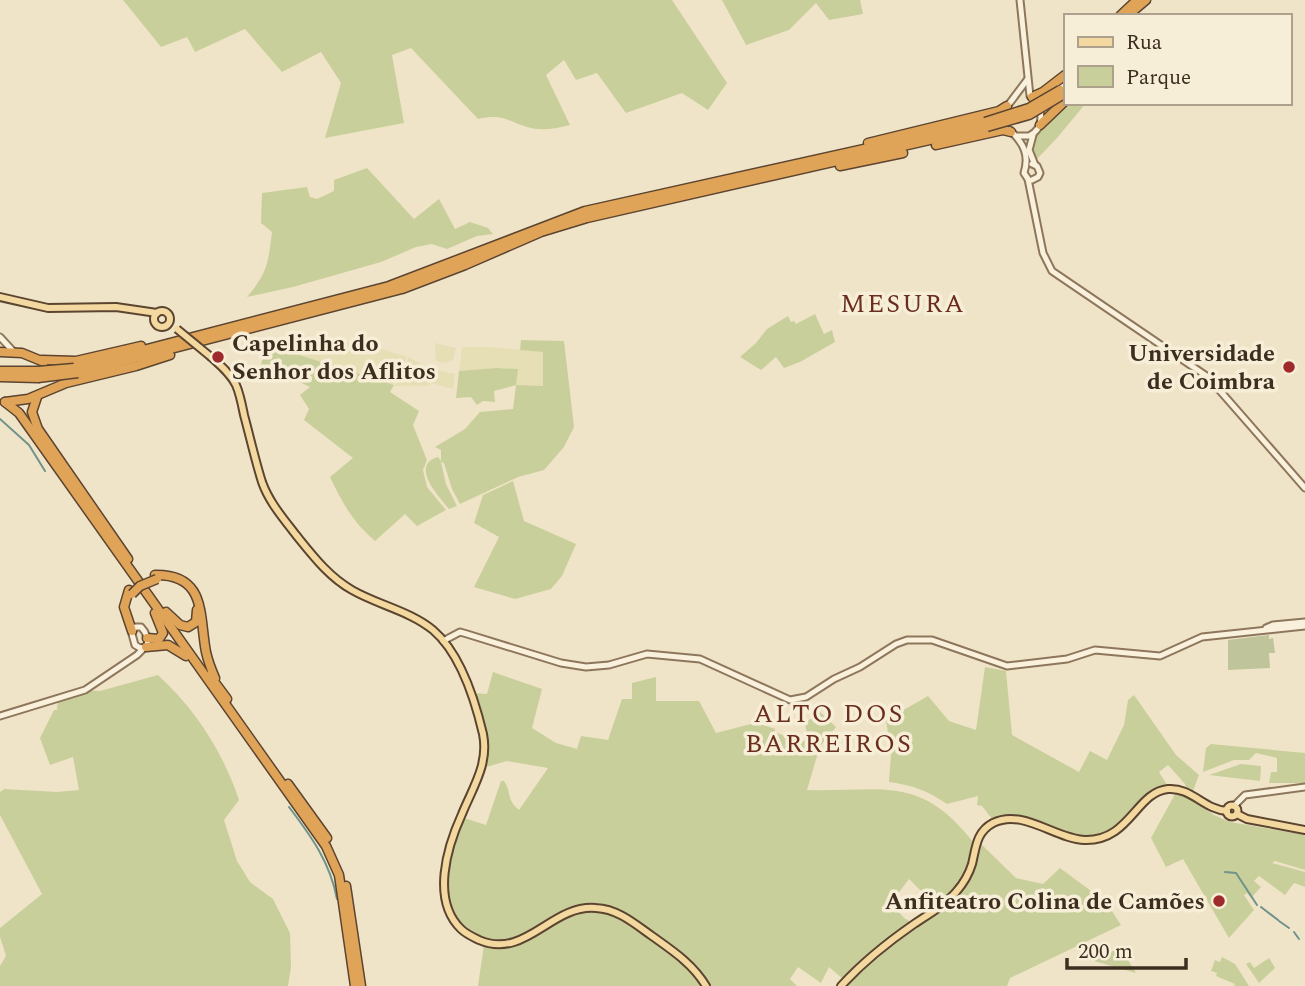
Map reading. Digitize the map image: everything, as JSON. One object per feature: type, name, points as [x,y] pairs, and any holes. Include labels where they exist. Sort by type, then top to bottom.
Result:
[{"type":"highway","points":[[1122,14],[1137,0]]},
{"type":"highway","points":[[1130,14],[1146,0]]},
{"type":"highway","points":[[1031,96],[1043,92],[1064,76]]},
{"type":"highway","points":[[0,377],[76,370],[192,345],[402,289],[541,232],[587,218],[986,125],[1064,92]]},
{"type":"highway","points":[[1040,125],[1064,92]]},
{"type":"highway","points":[[789,166],[895,136],[999,111],[1007,106]]},
{"type":"highway","points":[[76,370],[414,279],[515,236],[585,211],[986,125]]},
{"type":"highway","points":[[779,175],[810,172],[1003,130],[1014,134]]},
{"type":"highway","points":[[0,352],[13,351],[42,360],[69,362],[182,340]]},
{"type":"highway","points":[[2,401],[41,395],[73,381],[154,360],[192,345]]},
{"type":"highway","points":[[42,360],[48,365],[51,374],[50,384],[32,412],[38,429],[218,687],[322,830],[338,858],[349,899],[361,986]]},
{"type":"highway","points":[[0,371],[38,375]]},
{"type":"highway","points":[[2,401],[19,413],[317,833],[339,875],[355,986]]},
{"type":"highway","points":[[135,629],[129,609],[130,592],[156,577],[166,575],[182,581],[197,597],[202,614],[205,650],[218,687]]},
{"type":"highway","points":[[156,577],[176,582],[187,590],[195,602],[197,617],[192,625],[184,626],[166,612]]},
{"type":"highway","points":[[145,645],[159,639],[163,633],[147,595]]},
{"type":"highway","points":[[145,645],[172,646],[194,662]]},
{"type":"main road","points":[[0,297],[48,308],[116,307],[155,316],[166,312],[169,323],[225,369],[236,384],[267,493],[278,512],[312,555],[342,583],[425,624],[449,648],[467,686],[480,722],[485,747],[482,769],[461,815],[449,850],[446,869],[445,894],[449,908],[461,929],[490,944],[509,944],[530,937],[574,909],[608,909],[630,920],[684,959],[699,974],[706,986]]},
{"type":"main road","points":[[155,316],[159,327],[169,323]]},
{"type":"main road","points":[[841,986],[890,942],[941,906],[957,891],[972,866],[980,834],[992,824],[1019,820],[1071,838],[1100,839],[1117,831],[1155,793],[1168,789],[1184,791],[1215,808],[1227,811],[1230,816],[1237,814],[1247,819],[1305,830]]},
{"type":"main road","points":[[1227,811],[1230,806],[1234,806],[1238,810],[1237,814]]},
{"type":"street","points":[[1020,0],[1028,83],[1031,96],[1039,108],[1040,125],[1033,134],[1029,150],[1040,173],[1030,182]]},
{"type":"street","points":[[1028,83],[1037,92],[1043,92]]},
{"type":"street","points":[[1028,83],[1007,106],[1006,120],[1025,148],[1024,173],[1030,182],[1043,253],[1052,271],[1208,377],[1305,488]]},
{"type":"street","points":[[1017,94],[1031,96]]},
{"type":"street","points":[[1014,134],[1026,137],[1033,134]]},
{"type":"street","points":[[1026,167],[1035,165]]},
{"type":"street","points":[[0,337],[13,351]]},
{"type":"street","points":[[443,641],[460,632],[561,663],[586,667],[609,665],[647,653],[700,659],[784,699],[794,700],[806,697],[907,640],[932,640],[1007,666],[1067,659],[1095,650],[1160,656],[1202,637],[1305,624]]},
{"type":"street","points":[[0,716],[85,690],[132,658],[145,645],[144,630],[135,629],[132,658]]},
{"type":"street","points":[[135,645],[145,645]]},
{"type":"street","points":[[1234,806],[1245,795],[1305,787]]},
{"type":"shaded area","points":[[321,343],[363,343],[407,357],[394,385],[293,353]]},
{"type":"shaded area","points":[[435,343],[456,348],[453,360],[446,363],[436,361]]},
{"type":"shaded area","points":[[462,347],[543,352],[543,386],[516,385],[517,369],[459,371]]},
{"type":"shaded area","points":[[409,357],[428,368],[455,374],[453,389],[430,383],[428,386],[395,386]]},
{"type":"green space","points":[[123,0],[672,0],[727,83],[708,110],[682,93],[626,113],[597,73],[576,80],[564,60],[546,75],[570,125],[536,129],[500,118],[478,119],[411,48],[392,55],[404,123],[325,138],[341,83],[321,52],[282,72],[245,29],[195,52],[187,37],[161,47]]},
{"type":"green space","points":[[722,0],[860,0],[863,14],[829,20],[816,3],[789,30],[746,45]]},
{"type":"green space","points":[[1066,105],[1084,105],[1036,160],[1034,143],[1048,121]]},
{"type":"green space","points":[[367,168],[414,219],[439,199],[455,229],[470,222],[488,228],[493,234],[477,236],[447,249],[432,244],[416,247],[381,262],[247,297],[266,267],[272,232],[261,223],[262,193],[307,187],[310,197],[317,199],[334,191],[334,180]]},
{"type":"green space","points":[[815,314],[824,334],[832,330],[835,342],[784,368],[776,357],[761,370],[740,357],[767,329],[788,316],[791,322],[796,324]]},
{"type":"green space","points":[[521,340],[564,341],[574,427],[564,447],[544,470],[518,477],[460,504],[444,463],[441,462],[446,484],[457,506],[449,509],[433,489],[426,474],[430,461],[438,457],[441,461],[441,450],[435,447],[465,429],[480,412],[513,409],[516,385],[543,386],[543,352],[520,350]]},
{"type":"green space","points":[[264,348],[293,353],[394,385],[390,392],[419,411],[413,425],[427,460],[423,470],[427,487],[446,510],[417,526],[405,514],[375,541],[349,512],[330,477],[353,458],[304,420],[309,409],[300,395],[310,387],[285,375],[260,372]]},
{"type":"green space","points":[[518,369],[516,385],[494,391],[495,402],[483,401],[477,405],[471,397],[456,398],[459,371]]},
{"type":"green space","points":[[513,481],[524,521],[576,544],[562,576],[551,589],[515,599],[474,587],[499,537],[474,523],[483,495]]},
{"type":"green space","points":[[1269,635],[1269,639],[1273,638],[1275,653],[1269,653],[1270,668],[1228,670],[1228,640]]},
{"type":"green space","points":[[985,667],[1006,671],[1012,735],[1079,772],[1090,751],[1107,760],[1124,725],[1128,700],[1134,695],[1176,755],[1199,775],[1193,791],[1186,788],[1168,765],[1159,772],[1167,785],[1148,794],[1108,831],[1085,837],[1059,832],[1020,819],[992,819],[982,806],[977,805],[978,796],[947,804],[920,789],[889,782],[891,754],[886,720],[928,696],[949,721],[976,730]]},
{"type":"green space","points":[[493,672],[542,689],[532,728],[556,743],[577,749],[581,736],[608,740],[622,699],[632,699],[632,683],[656,677],[656,701],[699,701],[716,733],[751,724],[752,721],[775,729],[775,732],[790,738],[790,743],[796,744],[808,739],[805,723],[820,712],[836,727],[820,746],[807,790],[879,789],[917,796],[935,805],[954,820],[973,842],[968,862],[956,884],[936,906],[909,879],[891,903],[911,922],[843,979],[829,967],[821,983],[798,967],[790,979],[797,986],[710,986],[686,957],[662,938],[619,911],[596,903],[573,906],[515,939],[499,941],[474,934],[460,924],[452,911],[448,896],[450,864],[464,818],[486,825],[501,781],[504,781],[512,803],[519,810],[548,768],[507,761],[486,767],[485,734],[472,693],[487,694]]},
{"type":"green space","points":[[158,675],[196,717],[225,765],[239,800],[224,820],[237,861],[250,882],[273,899],[290,933],[291,967],[288,986],[0,986],[0,966],[6,956],[0,928],[42,894],[0,815],[0,792],[4,789],[57,792],[79,790],[73,757],[50,765],[40,738],[54,710],[57,710],[58,699],[85,690],[100,691]]},
{"type":"green space","points":[[1211,744],[1305,753],[1305,783],[1269,783],[1271,772],[1277,772],[1277,758],[1256,753],[1249,760],[1234,760],[1203,772],[1206,748]]},
{"type":"green space","points":[[1241,764],[1261,766],[1260,781],[1209,775]]},
{"type":"green space","points":[[1175,794],[1186,795],[1214,815],[1230,822],[1305,835],[1305,870],[1275,861],[1272,863],[1305,872],[1305,887],[1294,883],[1285,895],[1259,876],[1254,881],[1261,887],[1251,898],[1247,893],[1244,895],[1254,910],[1229,938],[1183,859],[1166,867],[1151,838]]},
{"type":"green space","points":[[980,843],[1016,878],[1043,884],[1060,868],[1106,902],[1121,925],[1010,978],[1007,986],[846,986],[892,945],[950,902],[967,884],[974,869]]},
{"type":"green space","points":[[595,911],[639,930],[683,964],[703,986],[478,986],[484,945],[505,949],[515,947],[563,919]]},
{"type":"green space","points":[[1120,947],[1136,973],[1094,961]]},
{"type":"green space","points":[[1222,957],[1235,964],[1249,986],[1234,986],[1235,984],[1211,971],[1215,960],[1220,962]]},
{"type":"green space","points":[[1269,958],[1275,968],[1259,983],[1246,964],[1250,962],[1254,968]]},
{"type":"waterway","points":[[0,419],[29,445],[45,471]]},
{"type":"waterway","points":[[289,807],[325,861],[337,899]]},
{"type":"waterway","points":[[1225,872],[1236,873],[1257,905]]},
{"type":"waterway","points":[[1261,907],[1278,920]]},
{"type":"waterway","points":[[1279,921],[1289,928]]},
{"type":"waterway","points":[[1294,932],[1299,939]]},
{"type":"place","name":"Capelinha do Senhor dos Aflitos","points":[[218,357]]},
{"type":"place","name":"Universidade de Coimbra","points":[[1289,367]]},
{"type":"place","name":"Anfiteatro Colina de Camões","points":[[1219,901]]},
{"type":"district","name":"MESURA","points":[[903,303]]},
{"type":"district","name":"ALTO DOS BARREIROS","points":[[829,728]]}]
